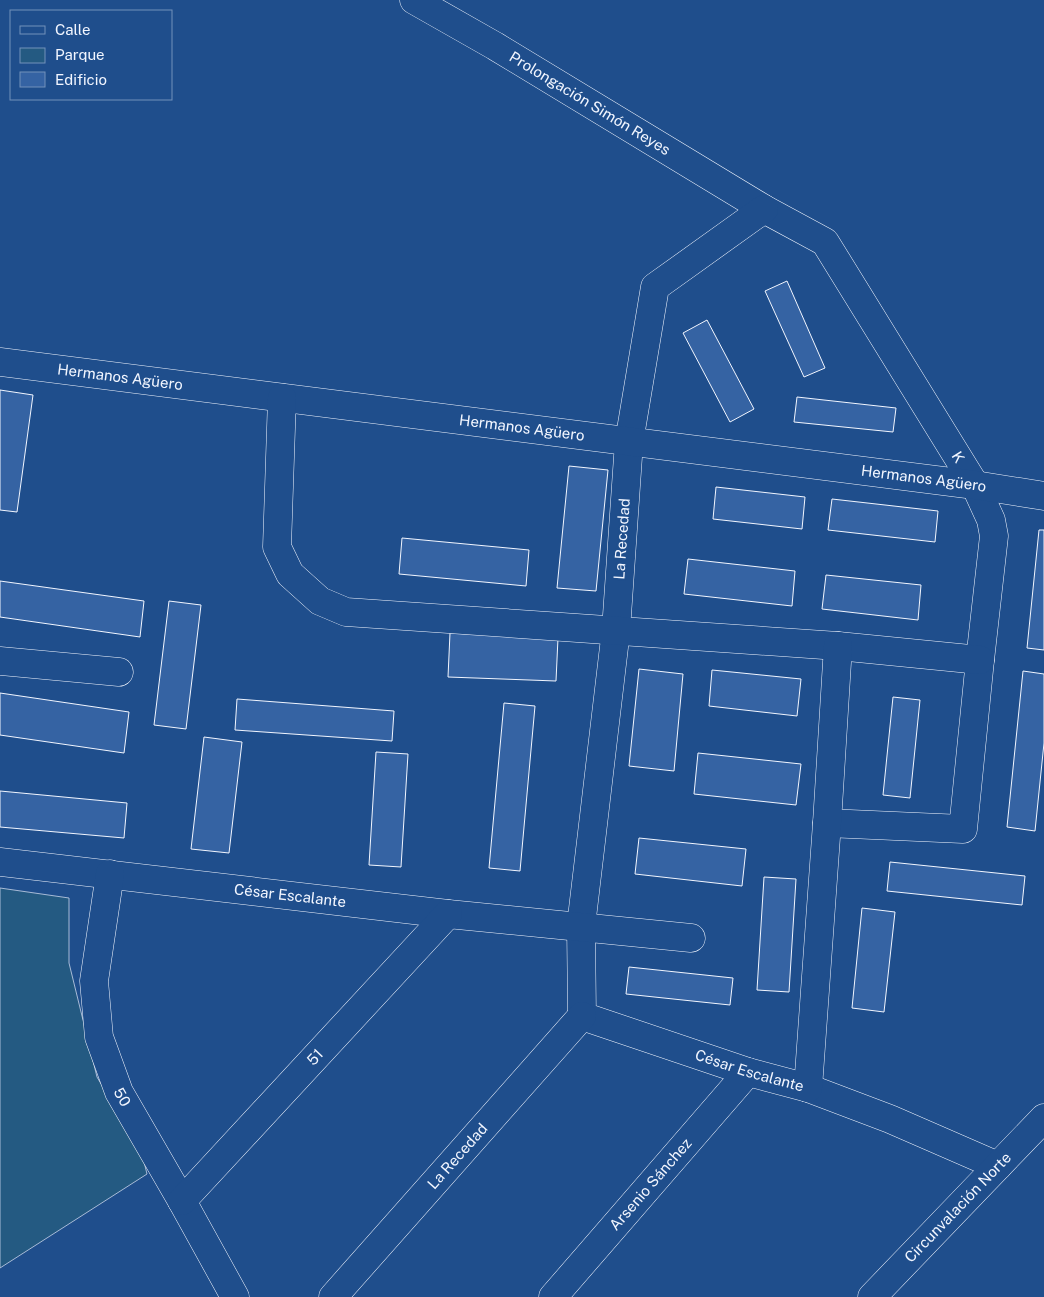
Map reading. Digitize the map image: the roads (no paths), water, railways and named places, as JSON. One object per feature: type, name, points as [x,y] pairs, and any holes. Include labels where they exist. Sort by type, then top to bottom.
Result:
[{"type":"street","name":"Prolongación Simón Reyes","points":[[414,0],[503,51],[764,209]]},
{"type":"street","name":"La Recedad","points":[[581,926],[616,630],[629,442],[655,287],[764,209]]},
{"type":"street","name":"K","points":[[764,209],[825,242],[975,485],[991,520],[994,536],[963,829],[827,823]]},
{"type":"street","name":"Hermanos Agüero","points":[[0,362],[975,485],[1044,496]]},
{"type":"street","points":[[282,398],[277,547],[290,574],[320,601],[346,612],[838,646],[980,660]]},
{"type":"street","points":[[808,1088],[838,646]]},
{"type":"street","points":[[0,661],[119,672]]},
{"type":"street","name":"César Escalante","points":[[0,862],[448,914],[692,938]]},
{"type":"street","name":"50","points":[[110,874],[94,981],[99,1038],[119,1092],[235,1297]]},
{"type":"street","name":"51","points":[[182,1201],[448,914]]},
{"type":"street","points":[[581,926],[582,1016]]},
{"type":"street","name":"La Recedad","points":[[334,1297],[582,1016]]},
{"type":"street","name":"César Escalante","points":[[582,1016],[748,1072],[808,1088],[890,1119],[998,1166]]},
{"type":"street","name":"Arsenio Sánchez","points":[[553,1297],[748,1072]]},
{"type":"street","name":"Circunvalación Norte","points":[[872,1297],[1044,1118]]}]
